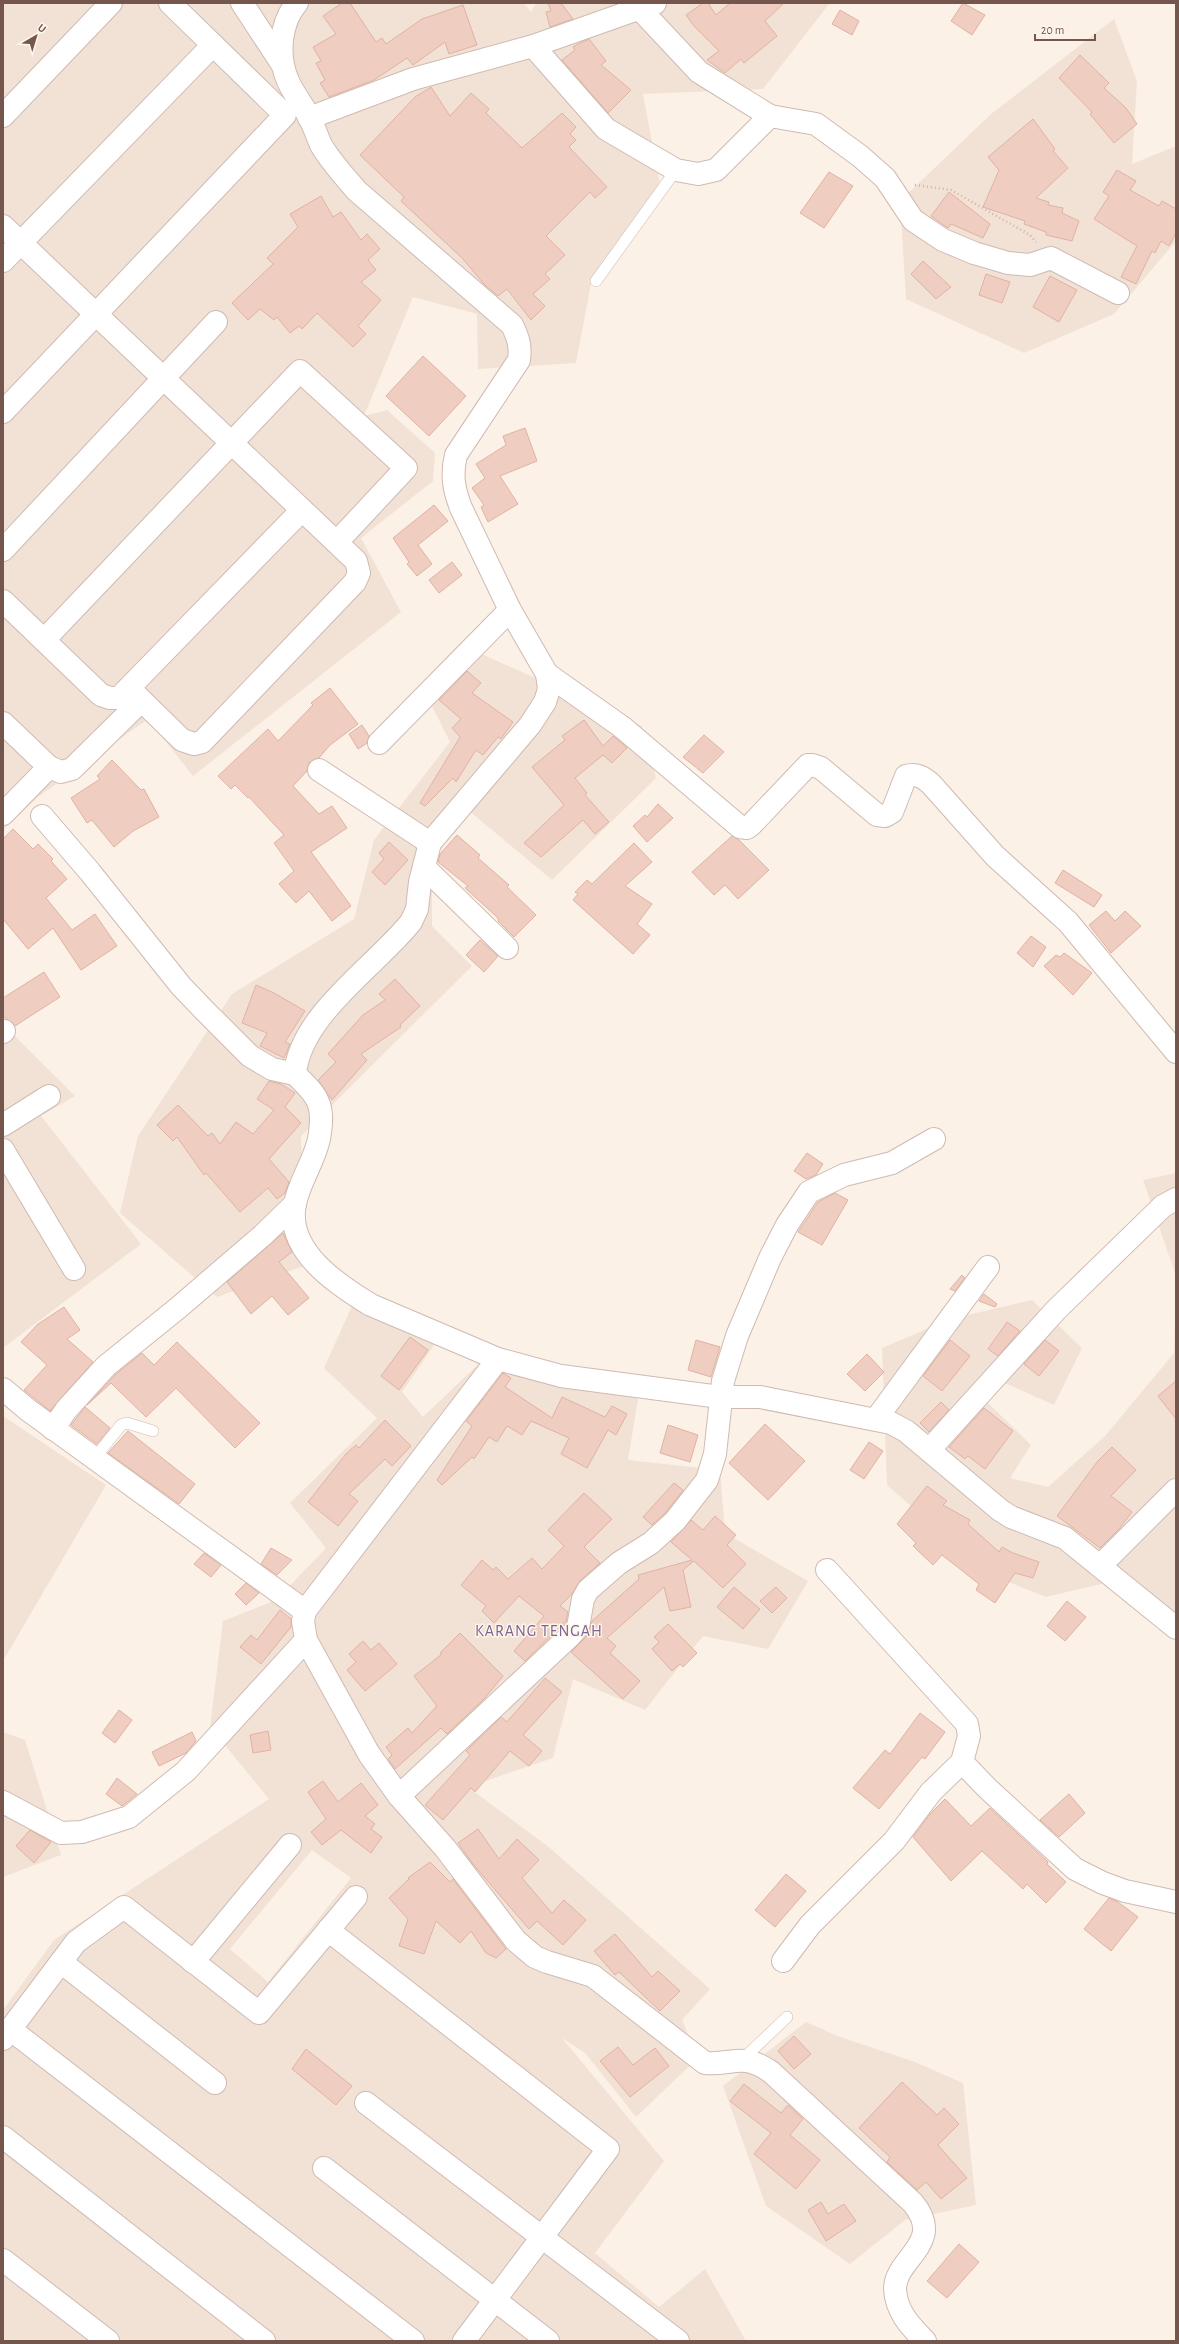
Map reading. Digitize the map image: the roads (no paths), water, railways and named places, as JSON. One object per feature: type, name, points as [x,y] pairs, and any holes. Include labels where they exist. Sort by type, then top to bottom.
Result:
[{"type":"street","points":[[3,116],[111,3]]},
{"type":"street","points":[[3,412],[285,115],[170,3]]},
{"type":"street","points":[[242,3],[283,65]]},
{"type":"street","points":[[298,3],[286,24],[281,42],[283,65],[288,80],[309,118],[322,146],[337,168],[357,191],[512,325],[518,337],[520,350],[519,360],[456,455],[452,471],[454,492],[461,508],[510,610],[547,674],[622,727],[740,827],[747,828],[751,825],[808,765],[821,768],[877,815],[881,816],[892,812],[906,776],[913,774],[920,776],[931,784],[995,856],[1068,922],[1176,1052]]},
{"type":"street","points":[[309,118],[413,79],[534,46],[647,6],[699,72],[770,116],[816,124],[885,178],[913,220],[943,240],[974,253],[1008,263],[1030,265],[1051,258],[1118,293]]},
{"type":"street","points":[[3,261],[213,45]]},
{"type":"street","points":[[534,46],[606,130],[676,170],[698,174],[716,170],[770,116]]},
{"type":"street","points":[[3,226],[356,561],[358,573],[355,582],[202,742],[194,744],[182,740],[135,695]]},
{"type":"street","points":[[3,550],[216,322]]},
{"type":"street","points":[[44,640],[300,371],[406,468],[337,542]]},
{"type":"street","points":[[3,723],[49,767],[61,772],[72,769],[135,695],[302,510]]},
{"type":"street","points":[[3,601],[101,695],[110,698],[119,698],[135,695]]},
{"type":"street","points":[[380,743],[510,610]]},
{"type":"street","points":[[295,1074],[296,1063],[302,1049],[323,1014],[411,922],[416,909],[430,843],[517,742],[536,716],[545,702],[548,689],[547,674]]},
{"type":"street","points":[[3,814],[49,767]]},
{"type":"street","points":[[319,770],[430,843]]},
{"type":"street","points":[[42,816],[90,872],[181,986],[206,1012],[250,1056],[272,1069],[295,1074],[319,1103],[321,1123],[316,1152],[295,1204],[294,1219],[296,1232],[306,1252],[329,1277],[371,1305],[498,1359],[561,1376],[720,1397],[760,1397],[876,1418],[906,1431],[930,1449],[1000,1510],[1011,1517],[1065,1538],[1101,1565],[1176,1628]]},
{"type":"street","points":[[424,866],[507,948]]},
{"type":"street","points":[[3,1125],[49,1096]]},
{"type":"street","points":[[399,1796],[570,1636],[578,1627],[583,1599],[588,1590],[619,1563],[651,1543],[675,1521],[707,1480],[715,1454],[720,1397],[729,1359],[754,1294],[787,1225],[810,1192],[844,1175],[892,1163],[934,1139]]},
{"type":"street","points":[[3,1150],[74,1269]]},
{"type":"street","points":[[930,1449],[1056,1310],[1163,1206],[1176,1199]]},
{"type":"street","points":[[54,1429],[76,1399],[106,1366],[178,1308],[263,1235],[295,1204]]},
{"type":"street","points":[[876,1418],[988,1266]]},
{"type":"street","points":[[498,1359],[306,1611],[303,1621],[306,1640],[359,1739],[399,1796],[445,1848],[516,1941],[524,1949],[547,1962],[593,1976],[705,2063],[742,2060],[760,2064],[771,2072],[919,2210],[924,2230],[921,2241],[897,2279],[895,2287],[896,2299],[907,2322],[925,2341]]},
{"type":"street","points":[[6,1397],[177,1516],[306,1611]]},
{"type":"street","points":[[1101,1565],[1176,1490]]},
{"type":"street","points":[[783,1961],[810,1925],[894,1841],[931,1792],[962,1762],[969,1736],[967,1724],[827,1570]]},
{"type":"street","points":[[3,1802],[48,1828],[61,1833],[82,1832],[129,1818],[186,1771],[306,1640]]},
{"type":"street","points":[[962,1762],[987,1788],[1075,1868],[1103,1883],[1125,1891],[1176,1902]]},
{"type":"street","points":[[194,1962],[290,1845]]},
{"type":"street","points":[[356,1897],[259,2013],[124,1907],[76,1942],[7,2034],[413,2341]]},
{"type":"street","points":[[328,1930],[608,2149],[464,2341]]},
{"type":"street","points":[[61,1962],[215,2083]]},
{"type":"street","points":[[366,2103],[543,2236],[678,2341]]},
{"type":"street","points":[[3,2137],[264,2341]]},
{"type":"street","points":[[324,2168],[548,2341]]},
{"type":"street","points":[[3,2260],[108,2341]]},
{"type":"lane","points":[[596,281],[676,170]]},
{"type":"lane","points":[[94,1459],[121,1425],[127,1423],[153,1432]]},
{"type":"lane","points":[[742,2060],[787,2017]]},
{"type":"district","name":"KARANG TENGAH","points":[[539,1631]]}]
